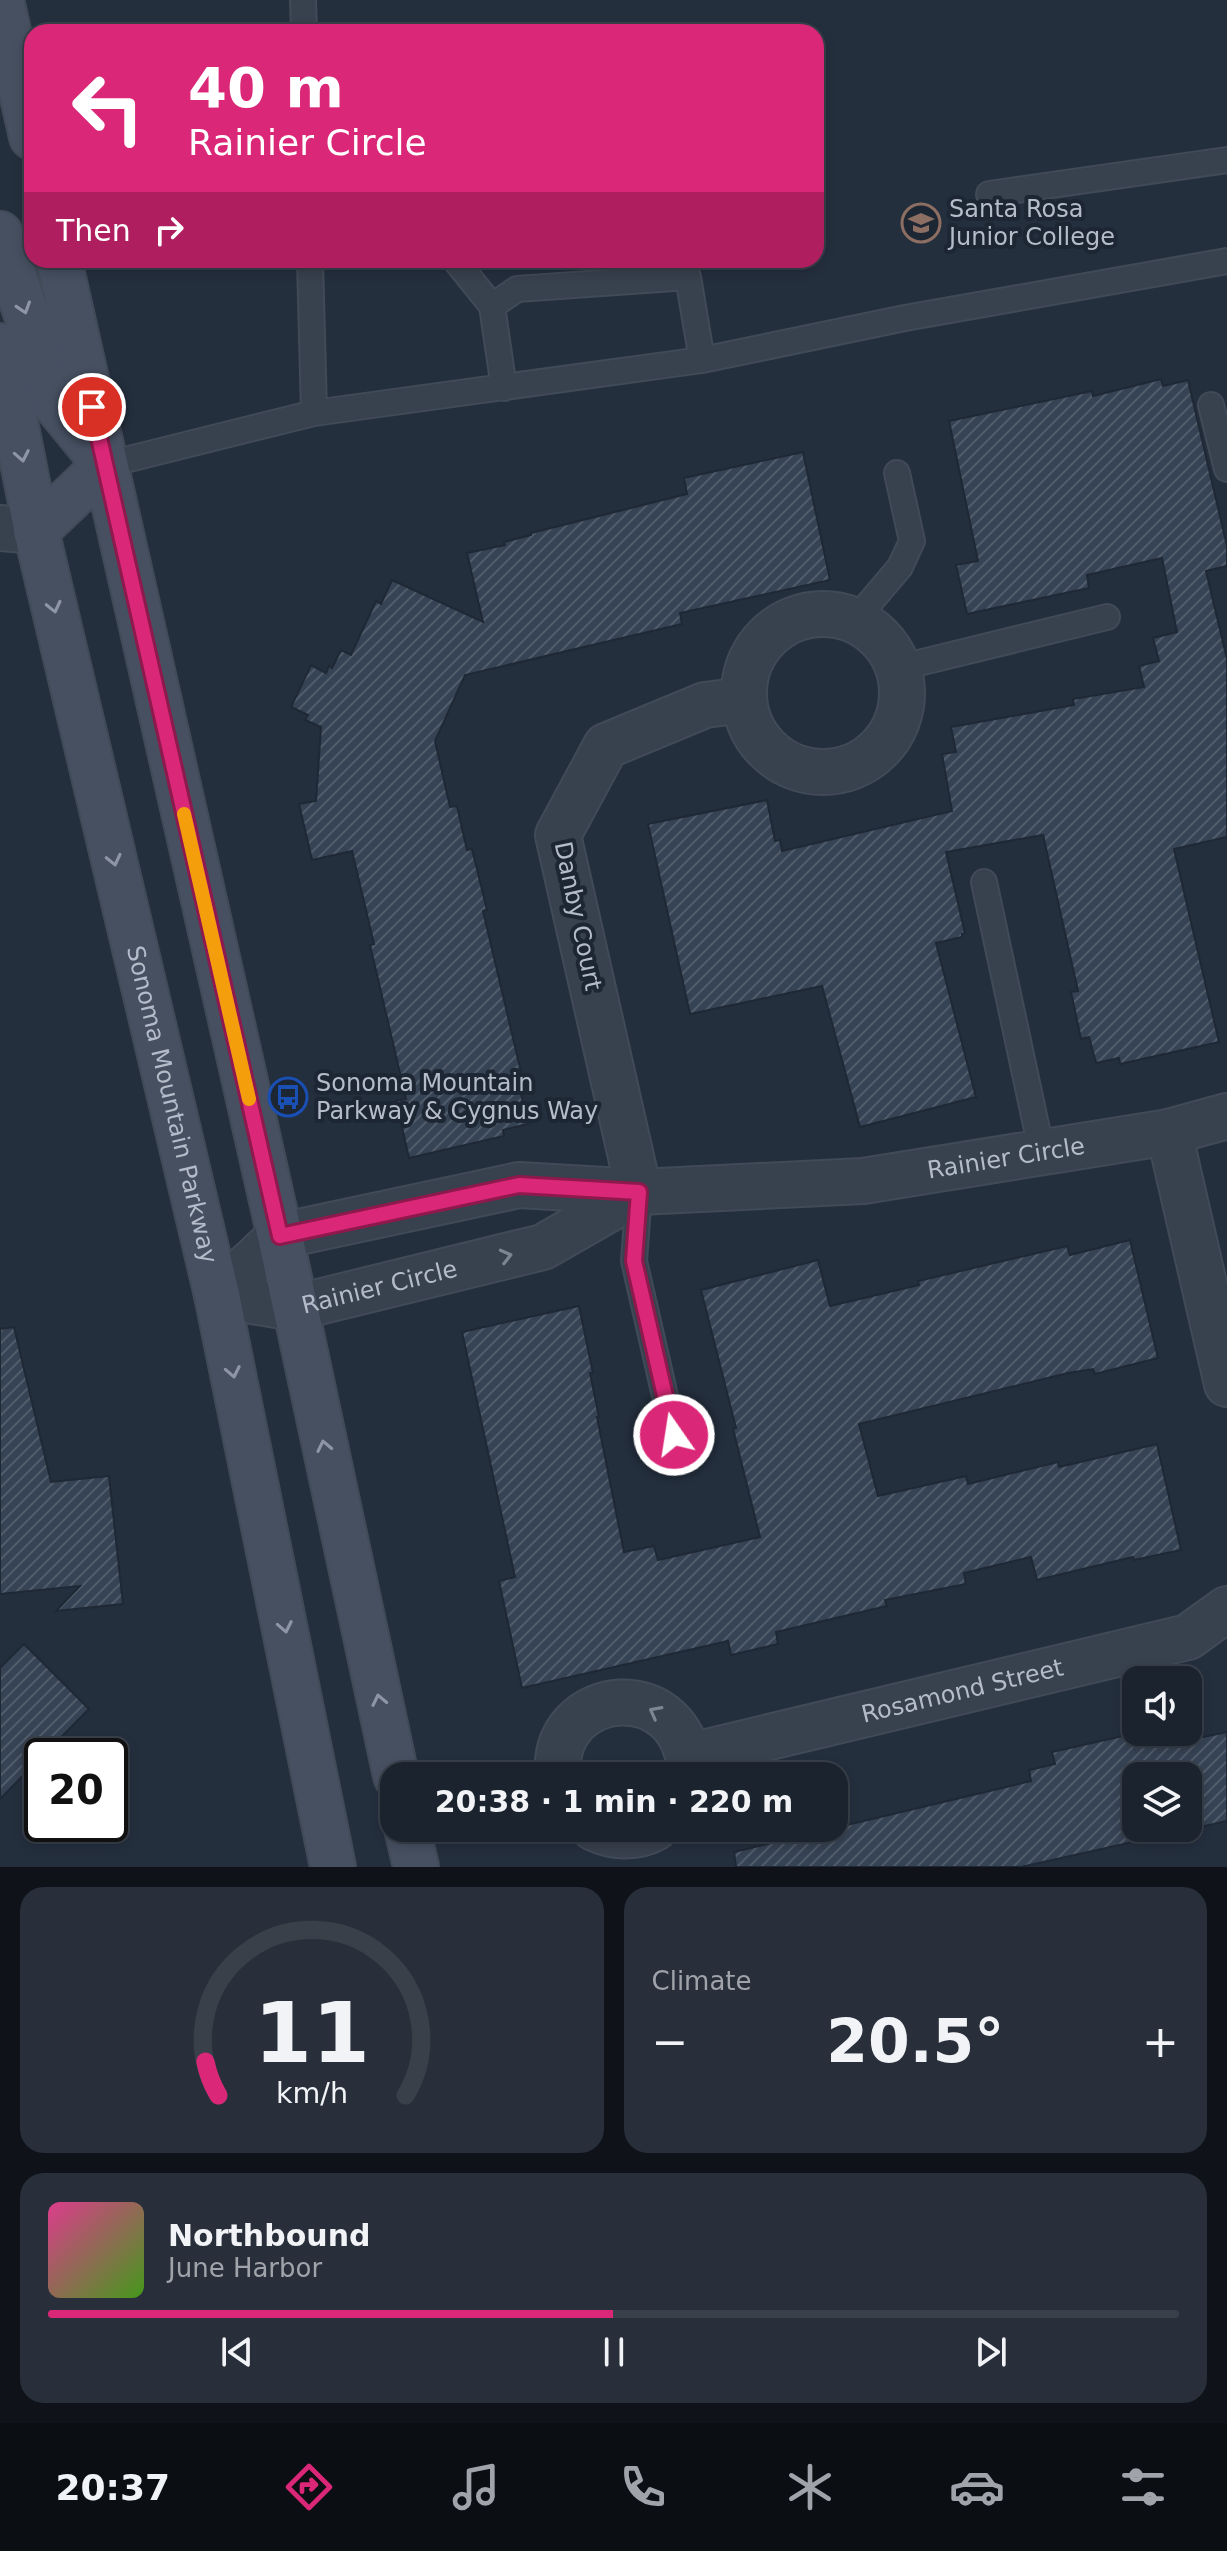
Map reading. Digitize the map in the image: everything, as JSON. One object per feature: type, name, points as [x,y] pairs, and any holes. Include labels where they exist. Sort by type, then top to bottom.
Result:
[{"type":"main road","points":[[1,0],[24,102]]},
{"type":"main road","points":[[0,234],[43,364],[49,396],[105,465]]},
{"type":"main road","points":[[61,268],[280,1236],[393,1762]]},
{"type":"main road","name":"Sonoma Mountain Parkway","points":[[3,373],[18,530],[217,1295],[333,1867]]},
{"type":"main road","points":[[18,530],[105,465]]},
{"type":"main road","points":[[410,1842],[416,1867]]},
{"type":"street","points":[[829,613],[855,620],[878,635],[895,657],[898,668],[903,684],[901,711],[891,734],[875,753],[854,766],[830,772],[806,770],[782,761],[763,745],[750,724],[744,700],[746,673],[758,647],[777,628],[801,616],[829,613]]},
{"type":"street","name":"Danby Court","points":[[639,1192],[558,835],[606,746],[705,705],[744,700]]},
{"type":"street","name":"Rainier Circle","points":[[280,1236],[519,1185],[639,1192],[863,1181],[1169,1132],[1227,1116]]},
{"type":"street","points":[[1169,1132],[1227,1384]]},
{"type":"street","name":"Rainier Circle","points":[[217,1295],[294,1308],[543,1247],[639,1192]]},
{"type":"street","points":[[217,1295],[280,1236]]},
{"type":"street","name":"Rosamond Street","points":[[705,1762],[1188,1637],[1227,1609]]},
{"type":"street","name":"Rosamond Street","points":[[557,1762],[562,1743],[573,1724],[589,1711],[609,1703],[630,1702],[651,1708],[669,1719],[682,1736],[689,1762]]},
{"type":"lane","points":[[303,0],[304,24]]},
{"type":"lane","points":[[989,194],[1227,160]]},
{"type":"lane","points":[[105,465],[314,413],[702,360],[905,318],[1227,261]]},
{"type":"lane","points":[[310,268],[314,413]]},
{"type":"lane","points":[[461,268],[492,306],[504,388]]},
{"type":"lane","points":[[492,306],[517,289],[688,277],[702,360]]},
{"type":"lane","points":[[1211,405],[1227,469]]},
{"type":"lane","points":[[855,620],[900,567],[912,541],[897,473]]},
{"type":"lane","points":[[898,668],[1107,617]]},
{"type":"lane","points":[[984,882],[1042,1153]]},
{"type":"lane","points":[[639,1192],[634,1261],[674,1435]]},
{"type":"building","points":[[1161,379],[1163,386],[1188,380],[1227,546],[1227,566],[1206,571],[1227,659],[1227,837],[1174,849],[1219,1042],[1120,1064],[1119,1058],[1096,1063],[1089,1037],[1081,1039],[1071,992],[1078,991],[1043,835],[946,852],[965,933],[962,937],[936,943],[976,1097],[860,1127],[822,986],[690,1014],[648,824],[767,800],[775,841],[780,840],[782,851],[952,811],[942,754],[956,752],[951,727],[1074,705],[1073,699],[1144,687],[1139,666],[1159,661],[1153,638],[1177,632],[1162,558],[1087,575],[1089,588],[967,614],[956,565],[978,561],[949,421],[1092,391],[1093,396]]},
{"type":"building","points":[[803,452],[830,580],[680,613],[682,624],[465,675],[435,741],[450,807],[457,806],[467,850],[472,849],[487,910],[483,911],[526,1093],[521,1094],[528,1124],[503,1130],[504,1136],[409,1158],[396,1101],[406,1099],[370,945],[374,944],[352,851],[312,860],[299,804],[316,801],[321,727],[305,720],[308,715],[291,707],[311,665],[326,673],[341,650],[351,655],[376,601],[381,604],[392,580],[483,622],[467,553],[505,545],[504,542],[531,533],[687,494],[684,478]]},
{"type":"building","points":[[1130,1240],[1158,1358],[1095,1374],[1093,1369],[1068,1373],[859,1424],[878,1496],[966,1476],[968,1484],[1058,1462],[1059,1467],[1157,1444],[1181,1550],[1134,1560],[1133,1557],[1037,1580],[1031,1557],[964,1573],[966,1584],[885,1600],[887,1606],[776,1632],[778,1644],[731,1655],[728,1641],[522,1688],[499,1581],[515,1577],[462,1332],[579,1306],[624,1552],[654,1546],[658,1560],[760,1537],[701,1290],[818,1260],[830,1306],[919,1285],[918,1281],[1067,1246],[1070,1255]]},
{"type":"building","points":[[14,1327],[51,1482],[109,1476],[123,1604],[56,1611],[80,1586],[0,1594],[0,1329]]},
{"type":"building","points":[[24,1644],[89,1709],[60,1738],[24,1738],[24,1775],[0,1799],[0,1668]]},
{"type":"building","points":[[1227,1732],[1227,1821],[1202,1827],[1202,1762],[1122,1762],[1122,1842],[1133,1842],[1021,1867],[736,1867],[734,1852],[776,1842],[848,1842],[848,1825],[1031,1781],[1029,1770],[1055,1764],[1052,1752],[1122,1736],[1122,1746],[1202,1746],[1202,1737]]},
{"type":"slow traffic","points":[[184,814],[249,1099]]},
{"type":"place","name":"Santa Rosa Junior College","points":[[921,223]]},
{"type":"place","name":"Sonoma Mountain Parkway & Cygnus Way","points":[[288,1097]]},
{"type":"route","points":[[92,407],[280,1236],[519,1185],[639,1192],[634,1261],[674,1435]]}]
